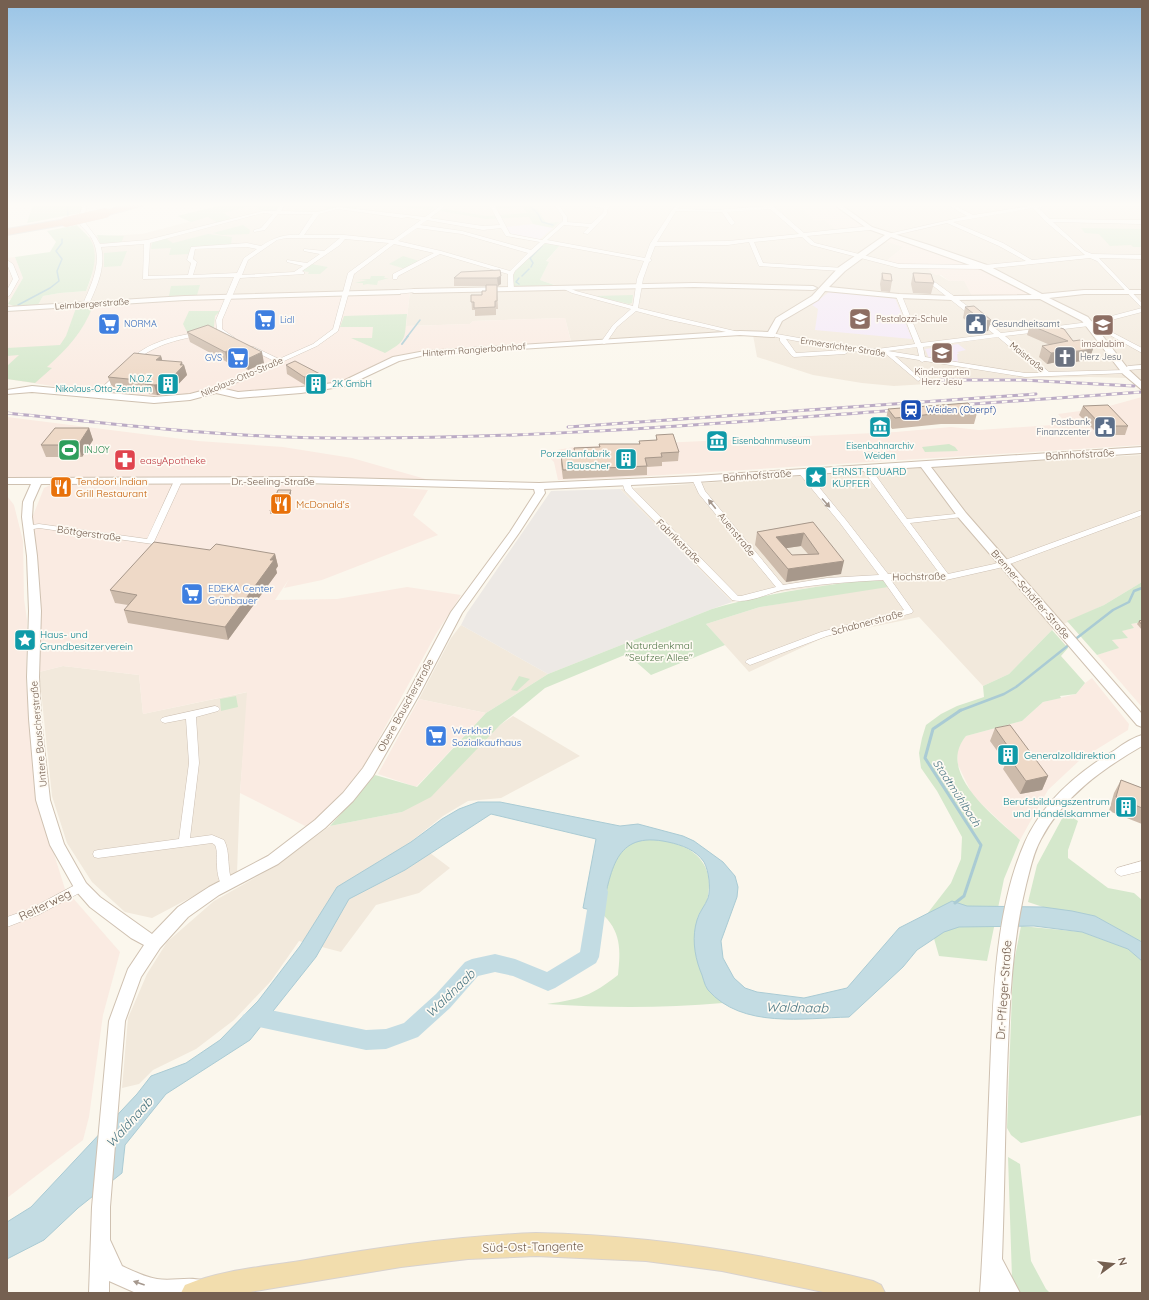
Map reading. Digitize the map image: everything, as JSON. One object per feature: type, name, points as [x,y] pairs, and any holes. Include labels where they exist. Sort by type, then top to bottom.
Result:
[{"type":"main road","name":"Süd-Ost-Tangente","points":[[199,1291],[341,1264],[406,1254],[501,1246],[568,1245],[655,1250],[741,1263],[810,1276],[873,1293]]},
{"type":"street","points":[[7,295],[16,278],[10,265]]},
{"type":"street","points":[[86,304],[97,278],[99,265]]},
{"type":"street","points":[[145,265],[145,278],[299,273],[308,265]]},
{"type":"street","points":[[190,276],[193,265]]},
{"type":"street","points":[[219,330],[219,320],[243,265]]},
{"type":"street","name":"Nikolaus-Otto-Straße","points":[[7,393],[32,389],[141,400],[165,400],[190,397],[216,390],[315,345],[336,330],[349,277],[363,265]]},
{"type":"street","points":[[395,278],[395,275],[415,265]]},
{"type":"street","points":[[483,265],[512,273]]},
{"type":"street","points":[[511,289],[512,273],[520,265]]},
{"type":"street","points":[[604,342],[614,326],[635,309],[640,279],[646,265]]},
{"type":"street","points":[[761,265],[842,269]]},
{"type":"street","points":[[771,335],[779,320],[810,301],[848,265]]},
{"type":"street","points":[[894,265],[911,267],[984,267],[1006,265]]},
{"type":"street","points":[[978,265],[1085,319],[1142,387]]},
{"type":"street","points":[[1103,265],[1142,306]]},
{"type":"street","name":"Maistraße","points":[[911,267],[953,298],[1048,375]]},
{"type":"street","name":"Leimbergerstraße","points":[[7,309],[229,296],[639,286],[730,285],[813,288],[899,296],[953,298],[1011,298],[1084,292],[1142,292]]},
{"type":"street","name":"Ermersrichter Straße","points":[[565,288],[574,292],[635,309],[740,333],[771,335],[850,349],[1025,375],[1127,370],[1142,367]]},
{"type":"street","points":[[899,296],[915,337],[920,345],[922,360]]},
{"type":"street","points":[[877,352],[883,349],[1089,324],[1142,310]]},
{"type":"street","points":[[1089,324],[1099,327],[1142,352]]},
{"type":"street","points":[[212,331],[219,330],[238,342]]},
{"type":"street","points":[[97,395],[150,346],[173,338],[204,332]]},
{"type":"street","name":"Hinterm Rangierbahnhof","points":[[216,390],[238,395],[327,387],[343,384],[396,359],[425,353],[740,333]]},
{"type":"street","points":[[783,337],[784,341],[794,355],[798,356],[846,352],[850,349]]},
{"type":"street","points":[[245,345],[278,361]]},
{"type":"street","points":[[1133,346],[1142,345]]},
{"type":"street","points":[[889,354],[918,379]]},
{"type":"street","name":"Bahnhofstraße","points":[[539,486],[696,479],[923,463],[1142,450]]},
{"type":"street","name":"Brenner-Schäffer-Straße","points":[[923,463],[962,514],[1142,722]]},
{"type":"street","points":[[866,468],[906,520],[946,577]]},
{"type":"street","name":"Schabnerstraße","points":[[750,662],[824,634],[909,611],[886,577],[848,527],[814,490],[802,472]]},
{"type":"street","name":"Auenstraße","points":[[696,479],[702,492],[781,588]]},
{"type":"street","name":"Böttgerstraße","points":[[28,528],[46,527],[150,542],[178,480]]},
{"type":"street","name":"Dr.-Seeling-Straße","points":[[7,481],[302,480],[539,486]]},
{"type":"street","name":"Untere Bauscherstraße","points":[[37,481],[28,502],[28,528],[32,556],[35,611],[33,669],[35,719],[43,800],[50,827],[57,845],[81,887],[95,902],[136,933],[154,943]]},
{"type":"street","name":"Fabrikstraße","points":[[626,482],[628,489],[735,598]]},
{"type":"street","name":"Obere Bauscherstraße","points":[[98,1293],[102,1191],[109,1098],[117,1021],[134,974],[154,943],[184,912],[214,890],[273,860],[320,824],[348,797],[368,772],[413,695],[457,612],[514,533],[540,492],[539,486]]},
{"type":"street","name":"Hochstraße","points":[[735,598],[741,599],[781,588],[828,581],[886,577],[946,577],[1004,562],[1142,512]]},
{"type":"street","points":[[906,520],[962,514]]},
{"type":"street","points":[[165,720],[215,709]]},
{"type":"street","points":[[184,843],[194,763],[191,714]]},
{"type":"street","name":"Dr.-Pfleger-Straße","points":[[990,1293],[1002,987],[1013,906],[1029,850],[1036,836],[1054,809],[1075,785],[1094,768],[1142,740]]},
{"type":"street","points":[[98,854],[212,839],[219,841],[221,844],[222,877],[227,884]]},
{"type":"street","points":[[1121,871],[1142,866]]},
{"type":"street","name":"Reiterweg","points":[[7,922],[34,912],[81,887]]},
{"type":"street","points":[[100,1239],[115,1274],[136,1283],[158,1289],[199,1291]]},
{"type":"street","points":[[992,1261],[1010,1293]]},
{"type":"shaded area","points":[[7,265],[18,265],[23,278],[11,299],[7,299]]},
{"type":"shaded area","points":[[94,265],[538,265],[512,287],[554,285],[540,280],[548,265],[907,265],[926,267],[949,281],[964,281],[1037,296],[1083,321],[1126,378],[1090,377],[925,380],[927,384],[894,386],[862,383],[813,375],[757,357],[753,335],[572,345],[565,318],[473,321],[470,324],[406,326],[410,292],[37,307],[43,296],[86,291],[91,279]]},
{"type":"shaded area","points":[[907,265],[972,265],[1037,296],[973,298],[964,281],[949,281],[941,275],[935,275],[926,267]]},
{"type":"shaded area","points":[[970,265],[1142,265],[1142,383],[1124,367],[1086,319]]},
{"type":"shaded area","points":[[410,291],[406,326],[470,324],[473,321],[565,318],[571,342],[417,352],[404,355],[342,383],[245,394],[225,392],[217,387],[187,395],[165,398],[72,389],[7,379],[7,309],[151,300]]},
{"type":"shaded area","name":"Pestalozzi-Schule","points":[[829,292],[895,298],[912,339],[815,330],[818,309],[812,305]]},
{"type":"shaded area","name":"Kindergarten Herz Jesu","points":[[958,344],[966,350],[957,352],[959,354],[957,354],[958,362],[929,358],[925,349]]},
{"type":"shaded area","points":[[1142,397],[1142,445],[615,478],[558,480],[554,462],[546,452],[574,447],[896,432],[951,427],[979,430],[1067,424],[1058,414],[1102,408]]},
{"type":"shaded area","points":[[7,417],[198,441],[283,447],[352,458],[429,480],[232,477],[7,477]]},
{"type":"shaded area","points":[[1142,455],[1142,582],[1104,605],[1053,629],[1009,674],[983,686],[919,617],[825,637],[749,672],[706,624],[760,607],[801,600],[866,580],[779,592],[732,602],[620,489],[928,467]]},
{"type":"shaded area","points":[[52,484],[254,484],[382,486],[428,490],[413,515],[438,535],[322,580],[284,588],[289,579],[275,600],[337,599],[407,587],[461,595],[436,634],[360,773],[309,828],[240,793],[247,692],[143,714],[139,675],[63,666],[39,672],[32,518],[44,488]]},
{"type":"shaded area","name":"Porzellanfabrik Bauscher","points":[[620,489],[732,602],[548,674],[461,625],[467,613],[551,491]]},
{"type":"shaded area","points":[[7,496],[14,505],[23,541],[24,599],[27,620],[26,682],[39,806],[65,889],[120,952],[103,1015],[89,1117],[83,1140],[7,1198]]},
{"type":"shaded area","points":[[1142,622],[1142,707],[1097,655],[1118,648],[1112,640],[1128,638],[1121,631],[1134,628],[1130,624]]},
{"type":"shaded area","points":[[461,625],[548,674],[486,713],[419,699],[451,638]]},
{"type":"shaded area","points":[[63,666],[139,675],[143,714],[248,692],[240,793],[237,873],[152,918],[125,912],[92,882],[67,843],[52,796],[39,672]]},
{"type":"shaded area","points":[[1092,678],[1129,724],[1128,730],[1081,759],[1048,790],[1020,840],[973,796],[958,765],[957,748],[966,736],[1022,721],[1043,702],[1076,694],[1085,683]]},
{"type":"shaded area","points":[[419,699],[486,713],[416,787],[378,774]]},
{"type":"shaded area","points":[[513,716],[580,756],[501,798],[468,801],[443,816],[413,840],[450,868],[419,893],[376,905],[341,952],[299,941],[271,981],[234,1020],[196,1049],[153,1070],[139,1084],[122,1088],[128,1018],[147,974],[167,942],[214,901],[274,867],[330,826],[402,812],[500,725]]},
{"type":"green space","points":[[18,265],[94,265],[91,279],[86,291],[43,296],[38,305],[14,306],[8,304],[23,278]]},
{"type":"green space","points":[[104,265],[122,265],[121,266],[104,267]]},
{"type":"green space","points":[[310,265],[328,267],[320,274],[308,274],[309,272],[301,271]]},
{"type":"green space","points":[[391,265],[413,265],[405,269]]},
{"type":"green space","points":[[520,265],[548,265],[540,280],[554,285],[512,287],[514,270]]},
{"type":"green space","points":[[371,276],[385,276],[384,278],[389,278],[378,281],[377,285],[363,285],[363,283],[355,283],[367,280],[357,279],[370,279]]},
{"type":"green space","points":[[200,285],[197,295],[169,296],[171,286]]},
{"type":"green space","points":[[633,295],[632,303],[629,304],[595,296]]},
{"type":"green space","points":[[93,306],[74,340],[47,367],[52,368],[35,383],[7,379],[7,366],[19,355],[7,356],[7,348],[60,345],[66,336],[76,308]]},
{"type":"green space","points":[[189,311],[220,311],[215,316],[214,327],[188,334],[183,324]]},
{"type":"green space","points":[[407,314],[404,338],[398,345],[385,353],[351,338],[372,338],[373,327],[340,327],[344,316]]},
{"type":"green space","points":[[949,444],[955,447],[958,451],[925,452],[922,447]]},
{"type":"green space","name":"Naturdenkmal \"Seufzer Allee\"","points":[[866,580],[884,581],[888,587],[760,607],[706,624],[725,645],[651,675],[627,654],[545,688],[500,725],[431,797],[402,812],[330,826],[375,775],[417,787],[486,713],[548,674],[712,609],[769,595]]},
{"type":"green space","points":[[1142,582],[1142,622],[1131,624],[1134,628],[1122,631],[1128,638],[1112,640],[1119,648],[1097,655],[1067,621],[1104,605]]},
{"type":"green space","points":[[1052,630],[1068,648],[1061,656],[1085,683],[1076,694],[1060,696],[1061,698],[1043,702],[1022,721],[966,736],[958,750],[958,765],[963,779],[972,793],[984,807],[1020,840],[1004,879],[987,961],[939,956],[927,914],[951,883],[961,859],[962,837],[937,791],[921,768],[919,753],[926,725],[941,714],[957,706],[984,697],[983,686],[1009,674]]},
{"type":"green space","points":[[519,676],[530,679],[517,691],[511,690]]},
{"type":"green space","points":[[236,696],[238,707],[221,711],[220,699]]},
{"type":"green space","points":[[1065,813],[1078,821],[1068,850],[1068,858],[1108,888],[1134,893],[1142,900],[1142,942],[1095,916],[1043,907],[1028,902],[1037,865]]},
{"type":"green space","points":[[647,839],[672,843],[693,852],[701,860],[707,870],[709,882],[708,896],[706,903],[697,918],[699,945],[707,988],[723,1003],[635,1007],[547,1004],[585,996],[600,988],[618,975],[619,949],[616,933],[613,926],[601,913],[609,878],[620,853],[628,844]]},
{"type":"green space","points":[[1021,926],[1082,932],[1128,949],[1142,961],[1142,1115],[1021,1143],[1011,1135],[1007,1128],[1013,967]]},
{"type":"green space","points":[[1008,1157],[1020,1164],[1031,1261],[1046,1289],[1050,1293],[1017,1293],[1012,1278]]},
{"type":"water","points":[[478,802],[500,802],[620,826],[638,824],[683,836],[694,841],[723,862],[735,876],[738,887],[737,897],[721,941],[723,958],[734,978],[745,988],[757,992],[804,998],[847,988],[899,928],[952,901],[967,906],[1043,907],[1095,916],[1142,942],[1142,961],[1128,949],[1082,932],[1034,926],[959,927],[944,932],[917,950],[903,967],[849,1017],[794,1019],[756,1016],[738,1011],[722,1002],[708,990],[698,964],[694,945],[695,926],[699,914],[708,898],[709,885],[706,866],[697,854],[668,842],[650,840],[636,842],[626,848],[618,858],[613,869],[601,913],[583,908],[596,839],[491,814],[405,870],[349,899],[316,957],[250,1040],[166,1094],[125,1145],[122,1173],[78,1208],[44,1240],[7,1259],[7,1222],[31,1207],[137,1094],[151,1076],[186,1063],[220,1040],[258,1001],[300,946],[337,887],[411,842],[442,819],[459,809]]},
{"type":"building","points":[[500,270],[501,276],[497,278],[454,278],[461,272]]},
{"type":"building","points":[[882,273],[891,274],[892,281],[883,280]]},
{"type":"building","points":[[913,273],[931,274],[934,283],[915,282]]},
{"type":"building","points":[[486,285],[497,285],[497,301],[495,301],[495,307],[474,308],[474,302],[471,302],[471,295],[482,295],[482,291],[486,291]]},
{"type":"building","points":[[974,306],[991,320],[983,321],[965,307]]},
{"type":"building","points":[[208,325],[262,352],[245,360],[227,351],[225,352],[187,332]]},
{"type":"building","points":[[1030,325],[1050,325],[1064,329],[1073,341],[1080,340],[1093,349],[1051,353],[1042,346],[1068,341]]},
{"type":"building","points":[[134,353],[161,356],[156,360],[182,362],[180,365],[184,365],[166,384],[145,384],[148,381],[108,377]]},
{"type":"building","points":[[295,361],[320,374],[304,377],[286,365]]},
{"type":"building","points":[[968,403],[977,413],[943,413],[895,418],[888,409]]},
{"type":"building","points":[[1108,405],[1128,426],[1102,426],[1083,406]]},
{"type":"building","points":[[55,428],[89,428],[78,445],[41,445]]},
{"type":"building","points":[[673,434],[679,452],[661,453],[662,457],[645,458],[647,466],[563,470],[561,455],[575,454],[574,448],[600,447],[599,444],[640,444],[639,441],[657,440],[656,435]]},
{"type":"building","name":"McDonald's","points":[[278,490],[291,490],[283,511],[270,511]]},
{"type":"building","points":[[813,522],[844,561],[788,569],[757,532]],"holes":[[[804,533],[819,554],[792,555],[776,537]]]},
{"type":"building","name":"EDEKA Center Grünbauer","points":[[154,542],[210,550],[216,544],[275,554],[270,560],[274,560],[225,627],[124,610],[137,595],[110,590]]},
{"type":"building","points":[[1010,725],[1048,776],[1026,781],[1008,756],[1014,755],[995,728]]},
{"type":"building","points":[[1121,780],[1142,788],[1142,808],[1116,797]]},
{"type":"waterway","points":[[18,305],[50,288],[59,281],[57,271],[60,265]]},
{"type":"waterway","points":[[522,276],[529,269]]},
{"type":"waterway","points":[[519,278],[516,282],[519,284]]},
{"type":"waterway","points":[[407,337],[420,320]]},
{"type":"waterway","points":[[402,344],[408,336]]},
{"type":"waterway","name":"Stadtmühlbach","points":[[1073,641],[1113,610],[1129,602],[1134,591],[1142,588]]},
{"type":"waterway","name":"Stadtmühlbach","points":[[960,711],[1004,694],[1016,687],[1070,644]]},
{"type":"waterway","name":"Stadtmühlbach","points":[[955,903],[964,896],[981,845],[925,758],[933,729],[960,711]]},
{"type":"waterway","name":"Waldnaab","points":[[250,1022],[256,1017],[366,1040],[386,1039],[411,1030],[443,1001],[472,968],[495,963],[515,968],[548,982],[589,957],[599,892]]},
{"type":"railway","points":[[939,380],[1022,380],[1134,386]]},
{"type":"railway","points":[[958,405],[1142,392]]},
{"type":"railway","points":[[568,427],[1036,394]]},
{"type":"railway","points":[[7,413],[208,433],[289,437],[401,438],[543,434],[757,421],[899,410]]},
{"type":"place","name":"Pestalozzi-Schule","points":[[860,319]]},
{"type":"place","name":"Lidl","points":[[265,320]]},
{"type":"place","name":"NORMA","points":[[109,324]]},
{"type":"place","name":"Gesundheitsamt","points":[[976,324]]},
{"type":"place","name":"imsalabim","points":[[1103,325]]},
{"type":"place","name":"Kindergarten Herz Jesu","points":[[942,353]]},
{"type":"place","name":"Herz Jesu","points":[[1065,357]]},
{"type":"place","name":"GVS","points":[[238,358]]},
{"type":"place","name":"N.O.Z Nikolaus-Otto-Zentrum","points":[[168,384]]},
{"type":"place","name":"2K GmbH","points":[[316,384]]},
{"type":"place","name":"Weiden (Oberpf)","points":[[911,410]]},
{"type":"place","name":"Eisenbahnarchiv Weiden","points":[[880,427]]},
{"type":"place","name":"Postbank Finanzcenter","points":[[1105,427]]},
{"type":"place","name":"Eisenbahnmuseum","points":[[717,441]]},
{"type":"place","name":"INJOY","points":[[69,450]]},
{"type":"place","name":"Porzellanfabrik Bauscher","points":[[626,459]]},
{"type":"place","name":"easyApotheke","points":[[125,460]]},
{"type":"place","name":"ERNST EDUARD KUPFER","points":[[816,477]]},
{"type":"place","name":"Tendoori Indian Grill Restaurant","points":[[61,487]]},
{"type":"place","name":"McDonald's","points":[[281,504]]},
{"type":"place","name":"EDEKA Center Grünbauer","points":[[192,594]]},
{"type":"place","name":"Haus- und Grundbesitzerverein","points":[[25,640]]},
{"type":"place","name":"Werkhof Sozialkaufhaus","points":[[436,736]]},
{"type":"place","name":"Generalzolldirektion","points":[[1008,755]]},
{"type":"place","name":"Berufsbildungszentrum und Handelskammer","points":[[1126,807]]}]
